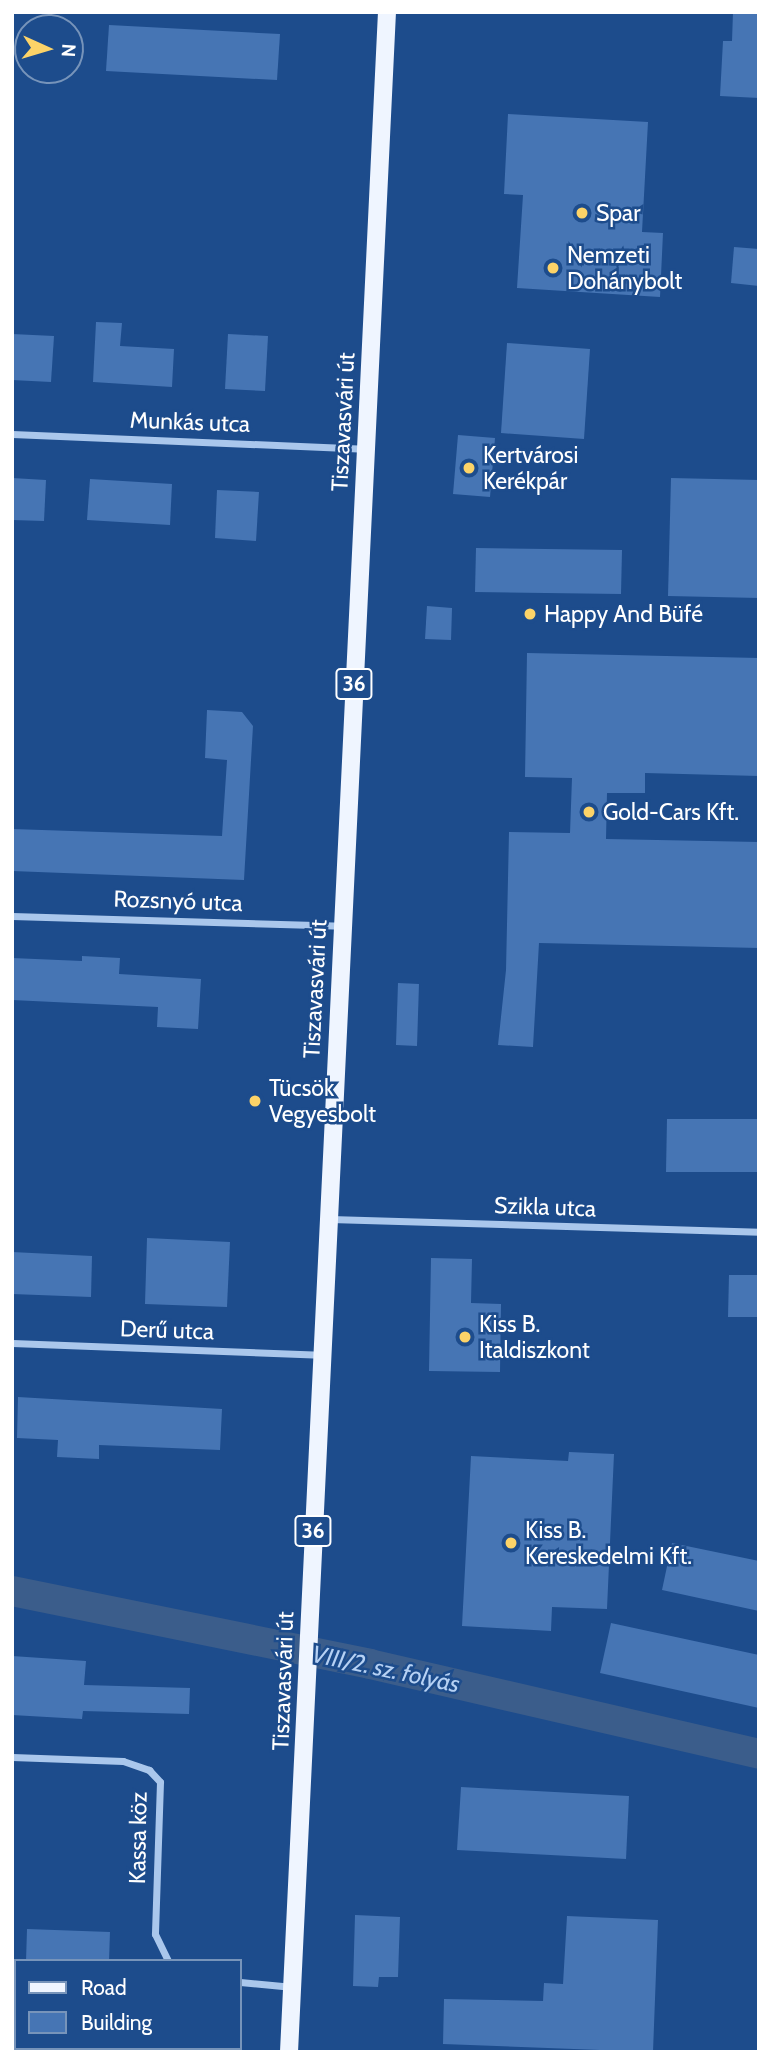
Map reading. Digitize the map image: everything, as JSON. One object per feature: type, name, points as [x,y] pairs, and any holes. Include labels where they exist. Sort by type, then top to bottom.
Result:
[{"type":"main road","name":"Tiszavasvári út","points":[[289,2052],[387,12]]},
{"type":"street","name":"Munkás utca","points":[[12,434],[365,449]]},
{"type":"street","name":"Rozsnyó utca","points":[[12,916],[342,926]]},
{"type":"street","name":"Szikla utca","points":[[330,1219],[759,1232]]},
{"type":"street","name":"Derű utca","points":[[12,1343],[321,1355]]},
{"type":"street","name":"Kassa köz","points":[[12,1757],[123,1760],[149,1770],[160,1782],[155,1934],[167,1959]]},
{"type":"street","points":[[242,1982],[293,1987]]},
{"type":"building","points":[[733,12],[759,12],[759,98],[720,96],[723,41],[732,41]]},
{"type":"building","points":[[109,25],[280,34],[277,80],[106,71]]},
{"type":"building","name":"Spar","points":[[508,114],[648,122],[642,232],[663,233],[660,297],[517,288],[523,195],[504,194]]},
{"type":"building","points":[[734,247],[759,249],[759,286],[731,283]]},
{"type":"building","points":[[96,322],[122,323],[120,346],[174,349],[172,387],[93,382]]},
{"type":"building","points":[[12,334],[54,336],[51,382],[12,380]]},
{"type":"building","points":[[228,334],[268,336],[265,391],[225,389]]},
{"type":"building","points":[[507,343],[590,349],[584,439],[501,433]]},
{"type":"building","points":[[458,435],[495,438],[490,497],[453,494]]},
{"type":"building","points":[[12,478],[46,480],[44,521],[12,520]]},
{"type":"building","points":[[671,478],[759,480],[759,598],[668,596]]},
{"type":"building","points":[[90,479],[172,484],[170,525],[87,520]]},
{"type":"building","points":[[217,490],[259,492],[256,541],[215,538]]},
{"type":"building","points":[[476,548],[622,550],[621,594],[475,592]]},
{"type":"building","points":[[427,606],[452,608],[451,640],[425,639]]},
{"type":"building","name":"Gold-Cars Kft.","points":[[527,653],[759,658],[759,776],[645,773],[645,793],[607,793],[606,839],[759,842],[759,948],[539,943],[533,1047],[498,1045],[506,970],[509,832],[570,833],[572,778],[525,777]]},
{"type":"building","points":[[207,710],[242,712],[253,726],[244,880],[12,871],[12,829],[222,836],[227,760],[205,758]]},
{"type":"building","points":[[82,956],[120,958],[119,974],[201,979],[198,1029],[157,1027],[158,1007],[12,1000],[12,958],[82,961]]},
{"type":"building","points":[[398,983],[419,984],[417,1046],[396,1045]]},
{"type":"building","points":[[667,1119],[759,1119],[759,1172],[666,1172]]},
{"type":"building","points":[[147,1238],[230,1242],[227,1307],[145,1304]]},
{"type":"building","points":[[12,1252],[92,1256],[91,1297],[12,1294]]},
{"type":"building","name":"Kiss B. Italdiszkont","points":[[431,1258],[472,1259],[471,1303],[501,1304],[500,1372],[429,1371]]},
{"type":"building","points":[[729,1275],[759,1275],[759,1317],[728,1317]]},
{"type":"building","points":[[18,1397],[222,1409],[220,1450],[99,1445],[99,1459],[57,1457],[58,1440],[17,1438]]},
{"type":"building","name":"Kiss B. Kereskedelmi Kft.","points":[[569,1452],[614,1454],[607,1609],[552,1607],[551,1631],[462,1626],[471,1456],[568,1461]]},
{"type":"building","points":[[672,1543],[759,1561],[759,1611],[662,1590]]},
{"type":"building","points":[[611,1623],[759,1655],[759,1708],[600,1673]]},
{"type":"building","points":[[12,1656],[86,1661],[84,1685],[190,1688],[189,1714],[83,1711],[82,1719],[12,1715]]},
{"type":"building","points":[[461,1787],[629,1796],[626,1859],[457,1850]]},
{"type":"building","points":[[355,1915],[400,1917],[398,1977],[379,1977],[378,1987],[353,1986]]},
{"type":"building","points":[[567,1916],[658,1920],[653,2052],[443,2044],[444,1999],[543,2001],[544,1983],[563,1984]]},
{"type":"building","points":[[27,1929],[110,1932],[109,1959],[26,1959]]},
{"type":"waterway","name":"VIII/2. sz. folyás","points":[[12,1591],[370,1664],[759,1754]]},
{"type":"place","name":"Spar","points":[[582,213]]},
{"type":"place","name":"Nemzeti Dohánybolt","points":[[553,268]]},
{"type":"place","name":"Kertvárosi Kerékpár","points":[[469,468]]},
{"type":"place","name":"Happy And Büfé","points":[[530,614]]},
{"type":"place","name":"Gold-Cars Kft.","points":[[589,812]]},
{"type":"place","name":"Tücsök Vegyesbolt","points":[[255,1101]]},
{"type":"place","name":"Kiss B. Italdiszkont","points":[[465,1337]]},
{"type":"place","name":"Kiss B. Kereskedelmi Kft.","points":[[511,1543]]}]
